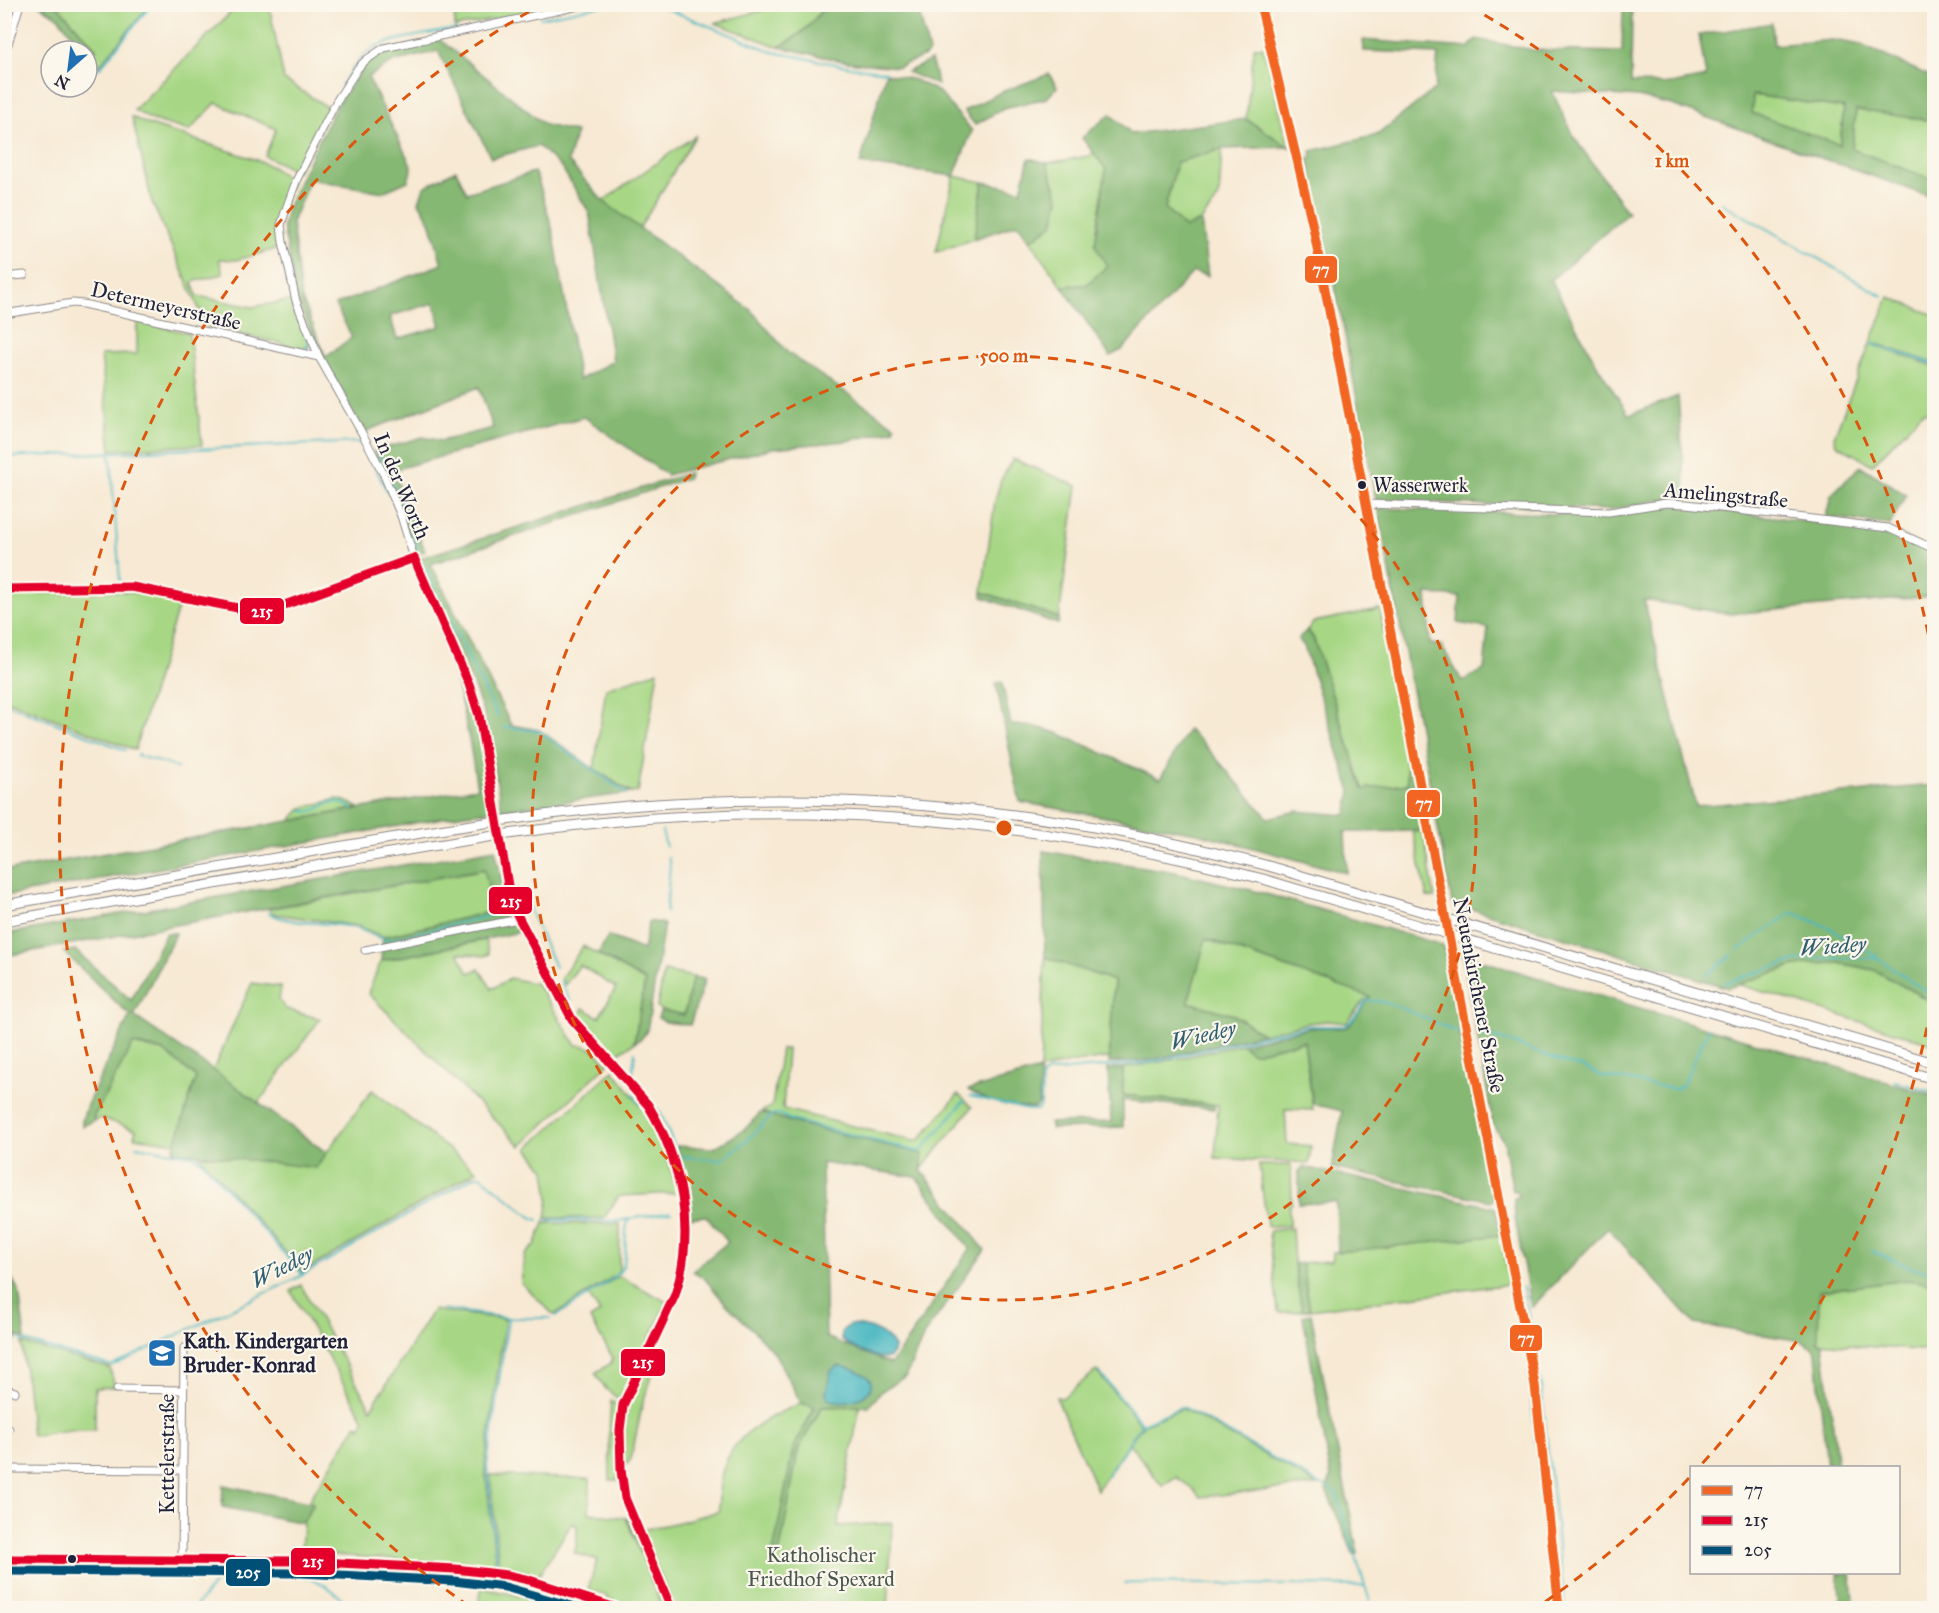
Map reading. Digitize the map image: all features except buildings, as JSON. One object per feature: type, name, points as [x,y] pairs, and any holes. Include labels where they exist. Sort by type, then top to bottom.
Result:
[{"type":"highway","points":[[4,905],[457,826],[587,809],[694,801],[786,800],[910,805],[983,811],[1082,825],[1179,844],[1265,865],[1935,1063]]},
{"type":"highway","points":[[4,921],[461,840],[588,823],[695,815],[787,814],[863,816],[946,822],[1079,839],[1168,856],[1263,879],[1935,1079]]},
{"type":"main road","name":"Neuenkirchener Straße","points":[[1260,4],[1313,227],[1535,1385],[1559,1608]]},
{"type":"street","points":[[4,51],[20,4]]},
{"type":"street","name":"In der Worth","points":[[588,4],[384,48],[366,60],[358,68],[336,102],[304,165],[281,225],[296,301],[319,357],[383,473],[401,516],[414,558],[469,684],[479,715],[507,889],[518,919],[572,1019],[648,1105],[672,1155],[685,1215],[680,1283],[623,1405],[620,1430],[621,1470],[625,1498],[671,1608]]},
{"type":"street","points":[[4,277],[24,274]]},
{"type":"street","name":"Determeyerstraße","points":[[4,314],[73,303],[83,304],[319,357]]},
{"type":"street","name":"Amelingstraße","points":[[1366,504],[1609,512],[1666,502],[1888,528],[1935,549]]},
{"type":"street","points":[[4,589],[132,587],[253,611],[268,610],[414,558]]},
{"type":"street","points":[[366,950],[518,919]]},
{"type":"street","name":"Kettelerstraße","points":[[182,1560],[184,1348]]},
{"type":"street","points":[[4,1388],[15,1392]]},
{"type":"street","points":[[117,1389],[183,1390]]},
{"type":"street","points":[[4,1469],[183,1470]]},
{"type":"street","points":[[4,1559],[301,1561],[482,1571],[546,1584],[616,1608]]},
{"type":"green space","points":[[239,4],[269,5],[284,80],[329,108],[297,172],[265,156],[276,129],[216,103],[189,131],[150,119],[134,110]]},
{"type":"green space","points":[[917,4],[929,52],[925,56],[898,67],[848,62],[779,47],[805,29],[825,5]]},
{"type":"green space","points":[[39,5],[57,5],[87,39],[75,39],[58,17]]},
{"type":"green space","points":[[57,5],[150,5],[99,66],[99,39],[87,39]]},
{"type":"green space","points":[[454,5],[570,5],[455,27]]},
{"type":"green space","points":[[773,5],[825,5],[805,29],[779,47],[715,23],[772,8]]},
{"type":"green space","points":[[1623,5],[1632,5],[1631,83],[1671,84],[1706,77],[1699,35],[1772,23],[1774,45],[1833,40],[1861,45],[1934,78],[1934,121],[1856,110],[1852,149],[1934,180],[1934,198],[1672,105],[1638,97],[1552,91],[1573,136],[1628,213],[1551,280],[1597,365],[1629,415],[1678,396],[1686,500],[1665,499],[1610,510],[1376,500],[1308,158],[1312,157],[1311,151],[1377,135],[1435,89],[1438,54],[1364,51],[1363,40],[1468,48],[1476,39],[1533,50],[1622,52]],"holes":[[[1753,95],[1844,108],[1840,145],[1752,113]]]},
{"type":"green space","points":[[439,39],[545,125],[576,132],[568,161],[603,201],[752,311],[788,353],[895,426],[894,430],[847,441],[773,448],[667,475],[584,417],[393,470],[425,551],[416,554],[374,451],[423,437],[441,441],[493,428],[479,387],[364,432],[323,359],[297,300],[283,226],[287,209],[338,103],[367,62],[385,51]],"holes":[[[438,51],[491,158],[538,146],[562,168],[589,212],[613,361],[579,380],[553,231],[534,172],[467,193],[456,170],[424,187],[419,202],[430,221],[442,264],[335,305],[352,337],[326,357],[301,297],[292,222],[310,179],[383,192],[408,181],[412,167],[368,77],[393,62]],[[434,303],[441,326],[397,339],[390,316]]]},
{"type":"green space","points":[[1254,47],[1263,47],[1289,147],[1246,119]]},
{"type":"green space","points":[[931,60],[938,85],[907,72]]},
{"type":"green space","points":[[886,73],[915,80],[939,92],[972,131],[954,176],[860,164]]},
{"type":"green space","points":[[1049,74],[1057,87],[1047,98],[1004,108],[975,125],[964,111],[999,93]]},
{"type":"green space","points":[[1753,95],[1844,108],[1840,145],[1751,113]]},
{"type":"green space","points":[[1856,109],[1934,121],[1934,180],[1852,150]]},
{"type":"green space","points":[[1110,114],[1132,134],[1246,119],[1289,147],[1222,149],[1177,162],[1165,208],[1185,228],[1201,221],[1208,276],[1193,272],[1122,350],[1110,356],[1062,286],[1086,285],[1107,266],[1095,245],[1106,169],[1082,138]]},
{"type":"green space","points":[[132,117],[257,160],[292,181],[274,227],[280,248],[236,260],[219,259],[223,274],[192,282],[197,296],[252,307],[292,300],[309,343],[306,349],[207,327],[152,202]]},
{"type":"green space","points":[[696,135],[639,229],[603,201]]},
{"type":"green space","points":[[1222,149],[1219,197],[1201,221],[1185,228],[1165,208],[1177,162]]},
{"type":"green space","points":[[1095,155],[1106,169],[1095,245],[1108,266],[1086,285],[1062,286],[1030,241],[1053,224],[1059,199],[1047,163]]},
{"type":"green space","points":[[1029,158],[1047,163],[1059,199],[1053,224],[1030,241],[1018,224],[974,239],[983,182],[1021,190]]},
{"type":"green space","points":[[954,176],[983,182],[974,239],[936,252]]},
{"type":"green space","points":[[1889,297],[1934,315],[1934,363],[1871,342]]},
{"type":"green space","points":[[137,321],[189,333],[202,445],[111,450],[101,355],[137,354]]},
{"type":"green space","points":[[1870,344],[1934,366],[1934,418],[1924,411],[1872,465],[1836,444],[1834,437]]},
{"type":"green space","points":[[1013,459],[1077,486],[1059,618],[982,592],[995,501],[1001,480]]},
{"type":"green space","points":[[1861,466],[1906,495],[1890,525],[1826,517],[1831,495]]},
{"type":"green space","points":[[689,473],[688,478],[431,564],[511,725],[539,730],[631,793],[502,810],[484,714],[417,559]]},
{"type":"green space","points":[[1667,506],[1687,507],[1892,531],[1934,552],[1934,596],[1730,614],[1644,600],[1696,806],[1934,785],[1934,1003],[1874,970],[1839,963],[1808,964],[1787,968],[1728,988],[1452,903],[1378,508],[1610,516]],"holes":[[[1427,594],[1460,597],[1458,623],[1488,628],[1484,670],[1462,681],[1441,645],[1430,644]]]},
{"type":"green space","points":[[115,591],[180,601],[135,750],[5,700],[5,594]]},
{"type":"green space","points":[[982,592],[1059,618],[1058,624],[982,597]]},
{"type":"green space","points":[[1380,609],[1404,743],[1408,784],[1363,789],[1313,637],[1307,630],[1314,622]]},
{"type":"green space","points":[[1307,630],[1313,637],[1363,789],[1408,784],[1404,743],[1408,746],[1423,831],[1345,832],[1347,873],[1197,833],[1020,802],[996,683],[1002,682],[1011,725],[1032,726],[1058,733],[1160,779],[1188,730],[1202,742],[1268,818],[1297,811],[1346,815],[1351,792],[1304,646],[1298,639]]},
{"type":"green space","points":[[454,655],[477,715],[491,811],[5,896],[5,871],[477,788],[451,656]]},
{"type":"green space","points":[[658,671],[638,792],[631,793],[594,769],[606,688]]},
{"type":"green space","points":[[337,799],[359,808],[290,821],[302,808]]},
{"type":"green space","points":[[1423,831],[1435,898],[1427,897],[1413,832]]},
{"type":"green space","points":[[495,849],[508,908],[520,932],[381,961],[383,937],[494,911],[484,869],[5,956],[5,934]]},
{"type":"green space","points":[[1043,851],[1175,872],[1259,892],[1443,945],[1494,1199],[1491,1201],[1332,1168],[1342,1111],[1313,1104],[1304,1041],[1253,1053],[1241,1044],[1308,1028],[1349,1026],[1370,997],[1206,939],[1188,1002],[1234,1015],[1263,1034],[1151,1060],[1109,1063],[1114,981],[1045,957]]},
{"type":"green space","points":[[485,869],[494,911],[383,937],[357,926],[275,914],[268,909]]},
{"type":"green space","points":[[649,921],[664,924],[647,1031],[634,1043],[645,981],[598,954],[608,936],[643,950]]},
{"type":"green space","points":[[166,933],[176,933],[134,1016],[327,1153],[316,1168],[173,1151],[196,1077],[163,1051],[133,1044],[94,1116],[94,1121],[82,1126],[87,1105],[131,1013],[126,1012],[64,952],[75,950],[131,1000]]},
{"type":"green space","points":[[1205,939],[1371,997],[1369,1000],[1364,1000],[1347,1023],[1328,1021],[1308,1023],[1263,1034],[1234,1015],[1188,1002]]},
{"type":"green space","points":[[485,940],[489,954],[484,956],[458,953],[469,973],[479,969],[492,989],[510,978],[537,984],[576,1045],[591,1048],[608,1064],[521,1146],[368,993],[381,961]]},
{"type":"green space","points":[[583,946],[645,981],[634,1043],[614,1056],[579,1018],[583,1008],[599,1017],[616,988],[580,965],[564,986],[561,978]]},
{"type":"green space","points":[[1463,955],[1934,1096],[1934,1284],[1908,1280],[1819,1291],[1818,1342],[1823,1343],[1838,1466],[1827,1466],[1816,1354],[1813,1348],[1802,1341],[1695,1324],[1608,1228],[1531,1308],[1515,1218],[1514,1198],[1518,1197],[1517,1190],[1513,1191],[1504,1142],[1493,1125]]},
{"type":"green space","points":[[1045,957],[1114,981],[1109,1058],[1074,1062],[1040,1070]]},
{"type":"green space","points":[[1839,963],[1874,970],[1934,1003],[1934,1044],[1737,984],[1787,968],[1808,964]]},
{"type":"green space","points":[[664,971],[693,977],[684,1015],[657,1007]]},
{"type":"green space","points":[[693,977],[705,979],[690,1025],[665,1022],[658,1018],[661,1010],[684,1015]]},
{"type":"green space","points":[[252,983],[281,987],[279,1000],[286,1009],[320,1019],[258,1104],[213,1070]]},
{"type":"green space","points":[[1304,1041],[1313,1110],[1285,1109],[1287,1144],[1311,1146],[1309,1163],[1215,1158],[1218,1105],[1123,1095],[1123,1068],[1182,1058],[1241,1044],[1253,1053]]},
{"type":"green space","points":[[133,1044],[163,1051],[196,1077],[176,1143],[134,1137],[136,1130],[101,1118],[94,1121],[94,1116]]},
{"type":"green space","points":[[781,1049],[787,1049],[783,1109],[914,1141],[920,1139],[958,1094],[972,1107],[921,1170],[923,1154],[791,1122],[761,1112],[772,1106]]},
{"type":"green space","points":[[1123,1068],[1123,1095],[1214,1105],[1214,1109],[1123,1100],[1123,1127],[1051,1129],[1049,1123],[1111,1122],[1108,1069]]},
{"type":"green space","points":[[613,1070],[652,1123],[667,1157],[678,1193],[619,1196],[604,1218],[546,1218],[549,1198],[545,1170],[528,1148]]},
{"type":"green space","points":[[1040,1070],[1039,1104],[1035,1108],[1000,1104],[968,1090]]},
{"type":"green space","points":[[372,1090],[477,1171],[303,1272],[198,1154],[316,1167]]},
{"type":"green space","points":[[761,1112],[791,1122],[923,1154],[921,1170],[985,1250],[925,1333],[906,1376],[883,1390],[869,1406],[822,1407],[798,1450],[780,1551],[773,1553],[793,1449],[815,1407],[801,1403],[775,1354],[705,1279],[693,1271],[728,1242],[706,1216],[689,1218],[690,1189],[676,1146],[714,1148],[744,1130]],"holes":[[[822,1163],[916,1177],[970,1249],[891,1364],[826,1337]]]},
{"type":"green space","points":[[1259,1165],[1291,1165],[1292,1204],[1289,1205],[1289,1226],[1271,1227],[1267,1225]]},
{"type":"green space","points":[[1303,1167],[1493,1207],[1496,1209],[1501,1235],[1338,1252],[1336,1202],[1299,1204],[1299,1172]]},
{"type":"green space","points":[[544,1223],[620,1224],[619,1273],[554,1315],[521,1283],[525,1255],[535,1245]]},
{"type":"green space","points":[[1292,1228],[1294,1264],[1302,1311],[1281,1313],[1278,1311],[1269,1233]]},
{"type":"green space","points":[[1501,1235],[1510,1284],[1310,1310],[1302,1263],[1331,1261],[1333,1252]]},
{"type":"green space","points":[[1302,1263],[1310,1310],[1302,1311],[1294,1264]]},
{"type":"green space","points":[[5,1267],[19,1291],[25,1339],[15,1336]]},
{"type":"green space","points":[[619,1276],[667,1302],[620,1400],[606,1389],[595,1373],[610,1364],[613,1358],[590,1319],[600,1313],[588,1295]]},
{"type":"green space","points":[[1908,1280],[1934,1284],[1934,1351],[1818,1343],[1819,1291]]},
{"type":"green space","points":[[301,1285],[371,1409],[433,1310],[505,1319],[485,1466],[496,1566],[301,1553],[303,1523],[313,1503],[308,1502],[357,1424],[361,1427],[364,1420],[291,1291]]},
{"type":"green space","points":[[1311,1314],[1358,1554],[1354,1555],[1326,1490],[1331,1478],[1303,1316]]},
{"type":"green space","points":[[22,1343],[110,1368],[115,1387],[95,1388],[95,1430],[69,1430],[32,1436]]},
{"type":"green space","points":[[644,1368],[652,1373],[642,1406],[631,1459],[623,1469],[623,1429],[626,1406]]},
{"type":"green space","points":[[1096,1371],[1141,1424],[1097,1490],[1056,1397],[1062,1398]]},
{"type":"green space","points":[[611,1400],[619,1407],[618,1480],[610,1480]]},
{"type":"green space","name":"Katholischer Friedhof Spexard","points":[[801,1403],[815,1406],[793,1449],[779,1551],[798,1450],[822,1407],[860,1405],[838,1526],[892,1523],[888,1608],[674,1608],[641,1530],[719,1511],[719,1489],[729,1455],[751,1430]]},
{"type":"green space","points":[[1181,1409],[1318,1485],[1200,1497],[1176,1477],[1162,1486],[1129,1443],[1144,1424]]},
{"type":"green space","points":[[490,1475],[590,1479],[589,1513],[626,1518],[663,1608],[635,1608],[588,1590],[597,1560],[574,1553],[577,1544],[577,1526],[572,1523],[539,1575],[499,1566]]},
{"type":"green space","points":[[223,1485],[313,1503],[303,1523],[222,1507]]},
{"type":"green space","points":[[626,1518],[629,1519],[667,1608],[663,1608]]},
{"type":"green space","points":[[1838,1574],[1851,1574],[1855,1608],[1841,1608]]},
{"type":"green space","points":[[482,1588],[577,1608],[477,1608]]},
{"type":"water","points":[[850,1325],[862,1326],[881,1333],[894,1347],[893,1353],[885,1358],[874,1356],[848,1344],[841,1338],[843,1330]]},
{"type":"water","points":[[838,1366],[859,1372],[869,1378],[871,1387],[864,1396],[852,1400],[828,1399],[826,1392],[831,1371]]},
{"type":"waterway","points":[[99,69],[152,4]]},
{"type":"waterway","points":[[540,18],[608,4]]},
{"type":"waterway","points":[[653,4],[773,52],[886,72]]},
{"type":"waterway","points":[[341,86],[358,61],[379,45],[456,29]]},
{"type":"waterway","points":[[1722,203],[1883,296]]},
{"type":"waterway","points":[[302,350],[309,347],[305,332]]},
{"type":"waterway","points":[[1872,344],[1934,364]]},
{"type":"waterway","points":[[4,457],[362,442],[387,491]]},
{"type":"waterway","points":[[378,452],[406,515],[418,550]]},
{"type":"waterway","points":[[110,453],[120,580]]},
{"type":"waterway","points":[[421,561],[498,717]]},
{"type":"waterway","points":[[190,603],[259,617]]},
{"type":"waterway","points":[[4,703],[125,750]]},
{"type":"waterway","points":[[503,727],[539,731],[627,794]]},
{"type":"waterway","points":[[137,755],[177,768]]},
{"type":"waterway","points":[[302,811],[316,810],[331,802],[344,804],[352,809]]},
{"type":"waterway","points":[[662,831],[666,847]]},
{"type":"waterway","points":[[666,912],[670,865],[668,857]]},
{"type":"waterway","points":[[519,893],[523,895],[555,967]]},
{"type":"waterway","points":[[268,913],[302,922],[348,926],[389,940],[505,912],[503,898]]},
{"type":"waterway","points":[[1738,950],[1794,913],[1832,929],[1877,957]]},
{"type":"waterway","points":[[1707,975],[1732,955]]},
{"type":"waterway","name":"Wiedey","points":[[1725,983],[1809,958],[1878,958],[1934,995]]},
{"type":"waterway","points":[[561,981],[574,1011]]},
{"type":"waterway","name":"Wiedey","points":[[970,1096],[1028,1110],[1038,1110],[1041,1105],[1042,1076],[1047,1072],[1152,1062],[1307,1026],[1345,1026],[1352,1021],[1366,1001],[1399,1007],[1457,1032]]},
{"type":"waterway","points":[[578,1018],[613,1056]]},
{"type":"waterway","name":"Wiedey","points":[[1480,1034],[1584,1067],[1601,1076],[1675,1089],[1682,1086],[1709,1028]]},
{"type":"waterway","points":[[635,1052],[632,1079],[661,1114],[689,1189],[689,1202]]},
{"type":"waterway","points":[[1894,1081],[1934,1093]]},
{"type":"waterway","points":[[633,1094],[654,1123],[670,1162]]},
{"type":"waterway","name":"Wiedey","points":[[678,1156],[721,1160],[745,1142],[773,1114],[920,1152],[964,1101]]},
{"type":"waterway","points":[[136,1146],[191,1155],[202,1161],[302,1274]]},
{"type":"waterway","name":"Wiedey","points":[[21,1340],[112,1366],[299,1277],[475,1176],[481,1176],[531,1217],[538,1220]]},
{"type":"waterway","name":"Wiedey","points":[[545,1220],[617,1221],[671,1212]]},
{"type":"waterway","points":[[556,1316],[604,1285],[620,1271],[625,1255],[628,1220]]},
{"type":"waterway","points":[[1872,1251],[1909,1267],[1934,1272]]},
{"type":"waterway","points":[[1523,1287],[1541,1386],[1565,1608]]},
{"type":"waterway","points":[[443,1309],[508,1318]]},
{"type":"waterway","points":[[497,1566],[487,1466],[508,1318],[550,1318]]},
{"type":"waterway","name":"Wiedey","points":[[4,1330],[17,1339]]},
{"type":"waterway","points":[[1099,1372],[1142,1424]]},
{"type":"waterway","points":[[1528,1373],[1554,1608]]},
{"type":"waterway","points":[[1106,1477],[1142,1424],[1181,1407],[1185,1408],[1336,1493],[1372,1608]]},
{"type":"waterway","points":[[194,1608],[227,1569],[276,1571],[301,1575],[331,1589],[351,1608]]},
{"type":"waterway","points":[[1125,1583],[1365,1586]]},
{"type":"transit line","name":"77","points":[[1260,4],[1313,227],[1535,1385],[1559,1608]]},
{"type":"transit line","name":"215","points":[[4,589],[132,587],[253,611],[268,611],[414,558],[469,684],[479,715],[511,903],[572,1019],[648,1105],[670,1149],[677,1173],[685,1222],[681,1271],[675,1295],[623,1405],[620,1430],[621,1470],[625,1498],[671,1608]]},
{"type":"transit line","name":"215","points":[[4,1559],[301,1561],[455,1569],[529,1580],[616,1608]]},
{"type":"transit line","name":"205","points":[[4,1571],[301,1573],[454,1581],[505,1587],[578,1608]]},
{"type":"place","name":"Wasserwerk","points":[[1362,485]]},
{"type":"place","name":"Kath. Kindergarten Bruder-Konrad","points":[[162,1353]]}]
